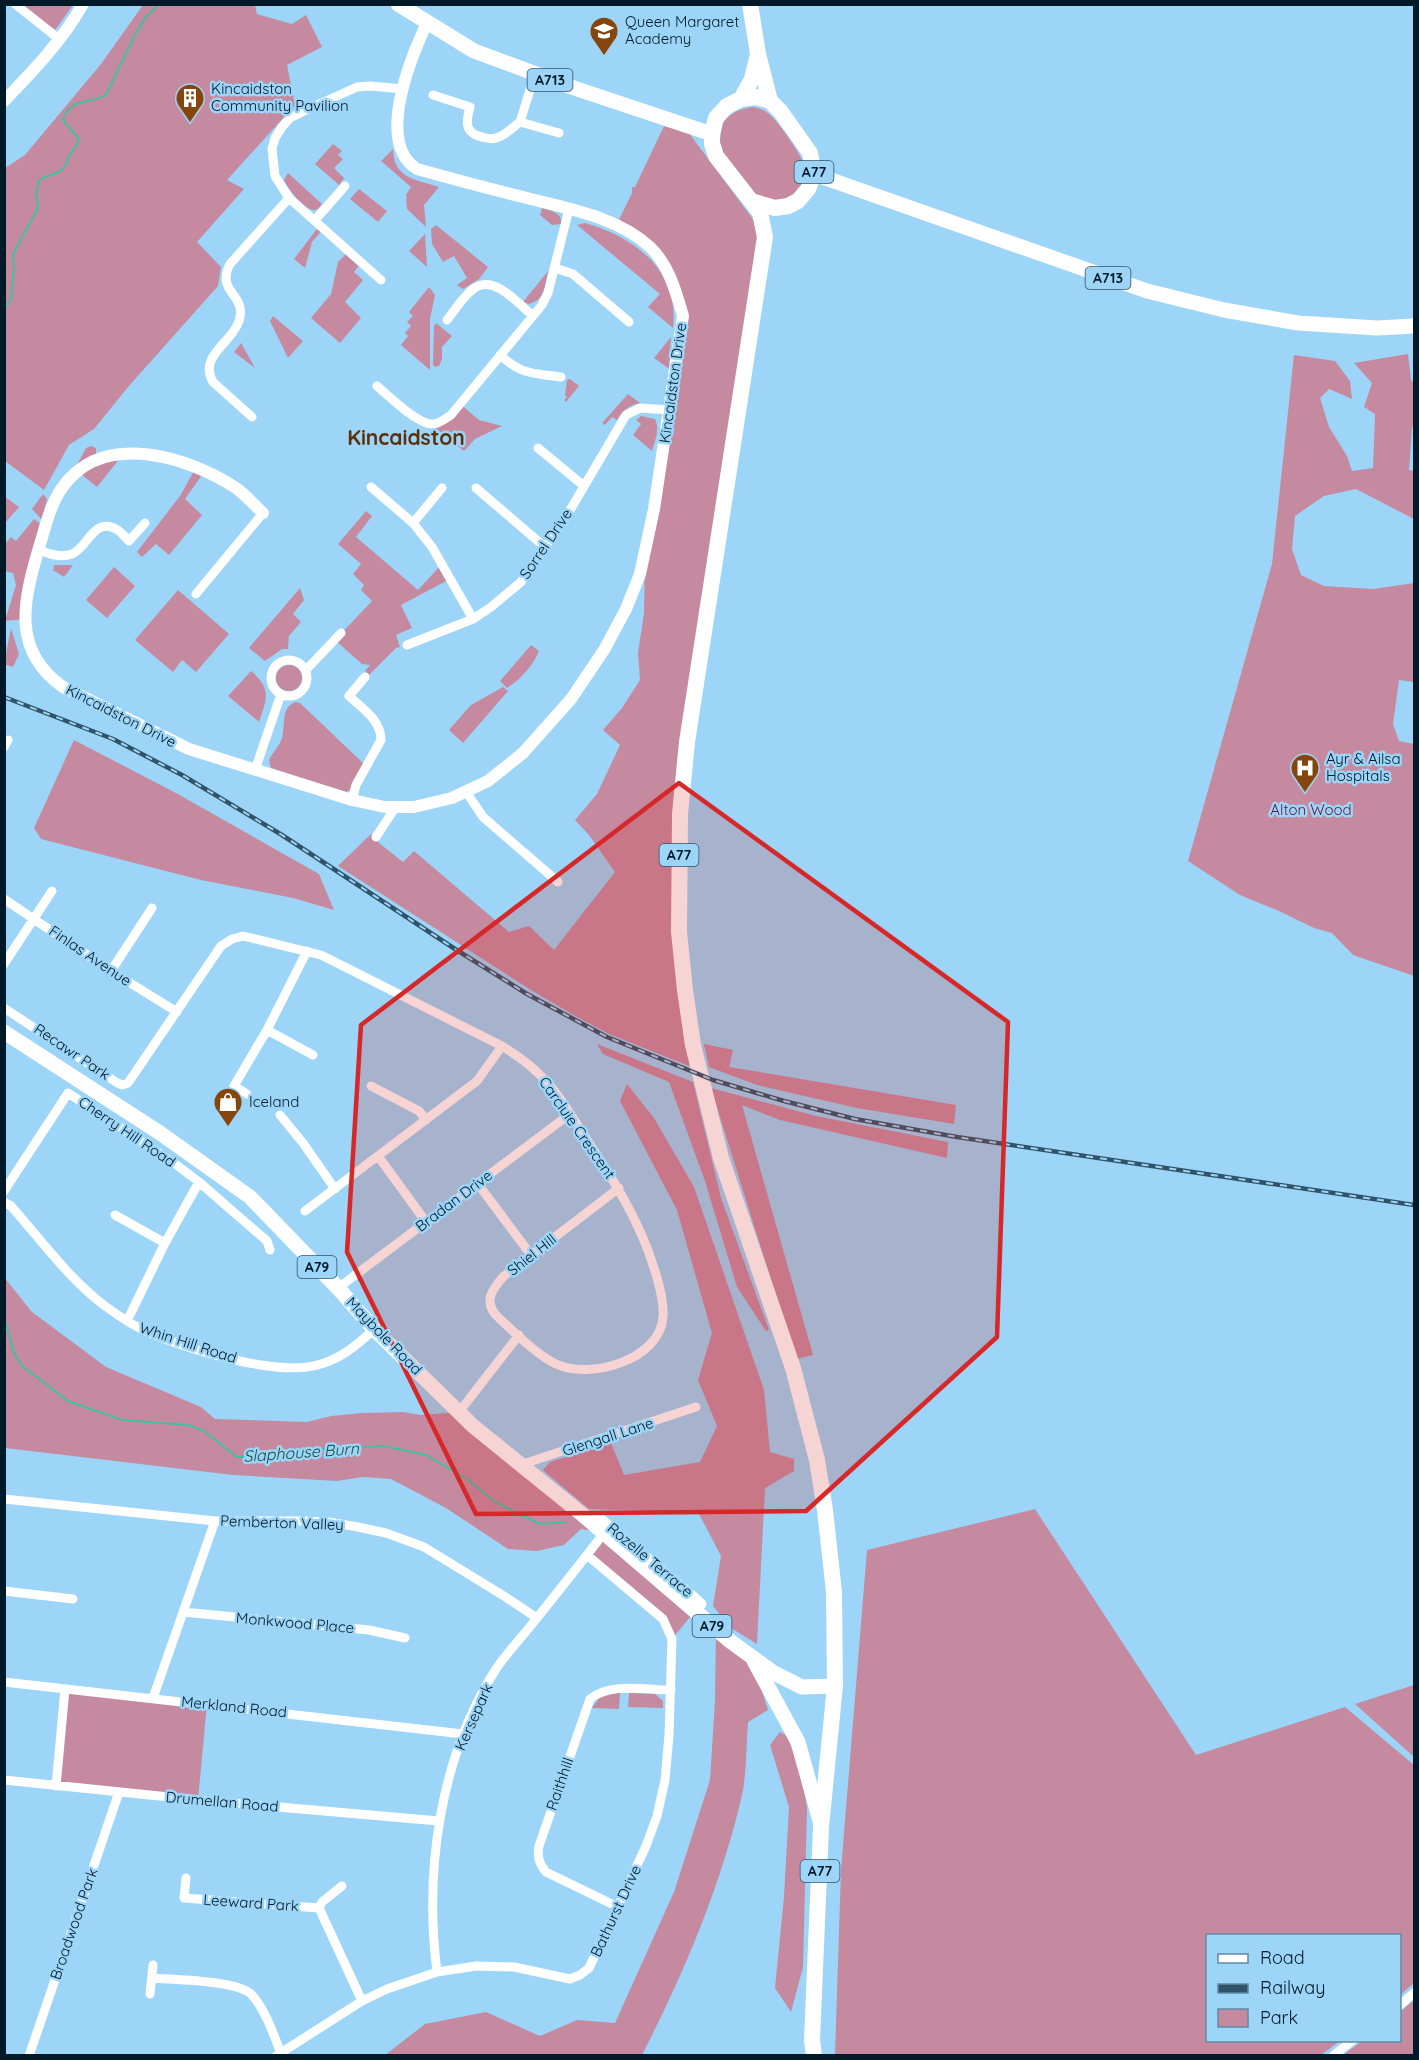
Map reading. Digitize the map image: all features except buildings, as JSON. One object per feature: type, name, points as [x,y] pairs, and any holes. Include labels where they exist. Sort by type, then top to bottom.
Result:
[{"type":"highway","name":"A77","points":[[750,4],[758,54],[770,101],[781,112],[810,153],[814,174],[808,189],[798,201],[788,206],[765,237]]},
{"type":"highway","name":"A77","points":[[758,54],[752,79],[741,99],[727,106],[716,118],[712,134],[716,156],[760,213],[765,237],[687,742],[680,814],[679,932],[692,1034],[709,1113],[721,1158],[793,1368],[817,1460],[825,1510],[834,1592],[835,1686],[821,1827],[812,2040],[814,2055]]},
{"type":"highway","points":[[741,99],[756,98],[770,101]]},
{"type":"highway","points":[[752,201],[775,208],[788,206]]},
{"type":"main road","name":"A713","points":[[398,4],[474,51],[535,75],[712,134]]},
{"type":"main road","name":"A713","points":[[814,174],[1147,291],[1224,310],[1298,323],[1377,328],[1414,326]]},
{"type":"main road","name":"Maybole Road","points":[[4,1032],[160,1133],[250,1197],[338,1288],[374,1329],[459,1412],[520,1466],[591,1522],[751,1657],[774,1673],[802,1687],[835,1686]]},
{"type":"main road","name":"Maybole Road","points":[[751,1657],[798,1742],[821,1827]]},
{"type":"street","points":[[15,4],[59,39]]},
{"type":"street","points":[[4,101],[40,63],[83,4]]},
{"type":"street","name":"Kincaidston Drive","points":[[196,594],[263,513],[239,490],[201,469],[141,454],[115,455],[86,465],[67,481],[54,500],[28,588],[25,604],[25,630],[31,650],[45,672],[63,687],[189,750],[352,800],[395,807],[414,807],[441,802],[488,782],[506,769],[549,726],[582,685],[626,609],[640,574],[662,467],[683,316],[671,279],[652,248],[617,224],[417,169],[411,165],[400,148],[398,129],[402,89],[411,56],[427,23]]},
{"type":"street","points":[[433,95],[470,107],[466,121],[470,132],[489,139],[496,138],[520,122],[535,75]]},
{"type":"street","points":[[381,280],[289,198],[275,176],[272,149],[275,138],[290,118],[357,87],[402,89]]},
{"type":"street","points":[[520,122],[559,133]]},
{"type":"street","points":[[315,220],[345,186]]},
{"type":"street","points":[[252,417],[213,382],[209,375],[209,365],[212,357],[237,326],[241,317],[241,306],[226,283],[230,264],[289,198]]},
{"type":"street","points":[[377,386],[422,422],[432,425],[451,415],[542,306],[555,268],[569,209]]},
{"type":"street","points":[[555,268],[573,274],[629,322]]},
{"type":"street","points":[[447,320],[473,289],[481,285],[495,286],[533,316]]},
{"type":"street","points":[[501,355],[511,365],[524,372],[561,377]]},
{"type":"street","name":"Sorrel Drive","points":[[407,645],[474,618],[521,582],[546,548],[626,414],[640,408],[670,410]]},
{"type":"street","points":[[538,448],[584,486]]},
{"type":"street","points":[[371,487],[413,523],[432,547],[474,618]]},
{"type":"street","points":[[413,523],[442,488]]},
{"type":"street","points":[[476,488],[546,548]]},
{"type":"street","points":[[39,550],[54,556],[72,554],[83,546],[89,535],[105,527],[114,528],[129,541],[145,523]]},
{"type":"street","points":[[306,670],[341,633]]},
{"type":"street","points":[[283,661],[299,663],[306,670],[307,681],[302,690],[292,695],[281,694],[274,687],[272,672],[283,661]]},
{"type":"street","points":[[352,800],[356,785],[378,746],[381,735],[375,720],[349,696],[365,677]]},
{"type":"street","points":[[255,770],[281,694]]},
{"type":"street","points":[[466,793],[483,817],[558,882]]},
{"type":"street","points":[[376,837],[395,807]]},
{"type":"street","points":[[4,964],[52,891]]},
{"type":"street","name":"Finlas Avenue","points":[[4,899],[177,1012]]},
{"type":"street","points":[[111,971],[152,908]]},
{"type":"street","name":"Carcluie Crescent","points":[[177,1012],[221,946],[232,939],[243,936],[321,955],[502,1046],[523,1059],[540,1074],[570,1114],[629,1206],[648,1249],[658,1282],[663,1318],[658,1335],[646,1350],[633,1358],[591,1369],[572,1369],[557,1365],[519,1335]]},
{"type":"street","points":[[247,1094],[234,1086],[267,1030],[307,951]]},
{"type":"street","name":"Recawr Park","points":[[4,1008],[122,1085],[132,1079],[177,1012]]},
{"type":"street","points":[[267,1030],[313,1055]]},
{"type":"street","points":[[305,1211],[477,1082],[502,1046]]},
{"type":"street","points":[[371,1086],[419,1111],[426,1120]]},
{"type":"street","name":"Cherry Hill Road","points":[[4,1191],[68,1093],[199,1182],[267,1241],[270,1250]]},
{"type":"street","name":"Bradan Drive","points":[[338,1288],[570,1114]]},
{"type":"street","points":[[279,1115],[303,1143],[335,1189]]},
{"type":"street","points":[[378,1156],[426,1222]]},
{"type":"street","points":[[127,1321],[165,1243],[199,1182]]},
{"type":"street","points":[[477,1184],[531,1255]]},
{"type":"street","name":"Shiel Hill","points":[[519,1335],[497,1316],[490,1299],[493,1288],[504,1276],[619,1188]]},
{"type":"street","name":"Whin Hill Road","points":[[4,1202],[11,1206],[82,1287],[127,1321],[152,1334],[232,1359],[276,1367],[302,1368],[320,1365],[340,1356],[362,1341],[374,1329]]},
{"type":"street","points":[[115,1215],[165,1243]]},
{"type":"street","points":[[459,1412],[519,1335]]},
{"type":"street","name":"Glengall Lane","points":[[520,1466],[696,1407]]},
{"type":"street","name":"Pemberton Valley","points":[[4,1499],[215,1521],[328,1522],[386,1533],[424,1547],[537,1618]]},
{"type":"street","name":"Rozelle Terrace","points":[[591,1522],[597,1515],[696,1598],[702,1604],[695,1611]]},
{"type":"street","points":[[153,1698],[215,1521]]},
{"type":"street","name":"Kersepark","points":[[436,1972],[432,1934],[433,1878],[440,1821],[463,1734],[497,1668],[604,1533]]},
{"type":"street","name":"Bathurst Drive","points":[[279,2054],[362,2001],[387,1989],[436,1972],[476,1966],[514,1967],[570,1979],[589,1968],[646,1846],[657,1816],[665,1780],[672,1639],[663,1619],[587,1555]]},
{"type":"street","points":[[4,1591],[73,1599]]},
{"type":"street","name":"Monkwood Place","points":[[183,1612],[369,1630],[405,1638]]},
{"type":"street","name":"Merkland Road","points":[[4,1682],[463,1734]]},
{"type":"street","points":[[56,1786],[65,1689]]},
{"type":"street","name":"Raithhill","points":[[618,1907],[546,1872],[540,1865],[539,1846],[590,1699],[610,1689],[671,1690]]},
{"type":"street","name":"Drumellan Road","points":[[4,1780],[440,1821]]},
{"type":"street","name":"Broadwood Park","points":[[29,2055],[119,1792]]},
{"type":"street","name":"Leeward Park","points":[[186,1878],[184,1901],[319,1908]]},
{"type":"street","name":"Leeward Park","points":[[319,1908],[322,1902],[342,1886]]},
{"type":"street","name":"Leeward Park","points":[[319,1908],[362,2001]]},
{"type":"street","points":[[150,1994],[153,1965]]},
{"type":"street","points":[[152,1978],[230,1985],[250,1994],[265,2017],[279,2054]]},
{"type":"street","points":[[1401,2003],[1414,1993]]},
{"type":"street","points":[[1333,2055],[1350,2042]]},
{"type":"highlighted area","points":[[679,783],[1008,1022],[997,1337],[806,1511],[476,1514],[347,1252],[361,1025]]},
{"type":"green space","points":[[22,5],[73,5],[55,30]]},
{"type":"green space","points":[[143,5],[255,5],[257,14],[292,24],[306,15],[322,47],[287,65],[295,105],[227,180],[244,189],[197,242],[221,267],[218,286],[128,387],[94,429],[69,445],[44,490],[5,461],[5,168],[25,155],[101,64]]},
{"type":"green space","points":[[752,107],[763,110],[773,118],[791,142],[805,167],[803,183],[793,194],[780,202],[754,195],[724,156],[720,141],[722,124],[727,117],[739,110]]},
{"type":"green space","points":[[664,126],[689,133],[755,222],[762,220],[680,814],[693,1045],[689,1066],[609,1034],[577,1017],[338,866],[371,834],[403,862],[414,851],[509,932],[529,926],[554,950],[615,872],[589,835],[575,820],[597,794],[620,745],[603,730],[622,708],[640,680],[638,653],[644,613],[645,553],[683,316],[663,263],[617,224],[632,193],[632,187],[635,187]]},
{"type":"green space","points":[[333,144],[342,151],[338,155],[343,159],[334,168],[344,178],[339,185],[315,164]]},
{"type":"green space","points":[[393,149],[394,159],[402,172],[414,179],[439,187],[424,205],[426,227],[407,209],[406,195],[411,187],[381,161]]},
{"type":"green space","points":[[288,173],[322,204],[317,209],[310,209],[292,193],[284,180]]},
{"type":"green space","points":[[359,189],[387,211],[378,222],[350,199]]},
{"type":"green space","points":[[542,208],[558,214],[562,224],[552,225],[540,215]]},
{"type":"green space","points":[[585,223],[621,237],[650,259],[661,273],[669,290],[673,308],[673,328],[648,307],[660,294],[577,225]]},
{"type":"green space","points":[[320,225],[324,228],[312,242],[305,268],[294,259]]},
{"type":"green space","points":[[436,225],[488,267],[479,279],[463,289],[457,285],[467,278],[454,256],[443,262],[432,244],[431,229]]},
{"type":"green space","points":[[425,234],[427,267],[409,251]]},
{"type":"green space","points":[[349,251],[362,262],[354,272],[363,280],[345,302],[361,318],[340,343],[311,318],[331,294],[338,262]]},
{"type":"green space","points":[[548,271],[545,287],[538,299],[529,304],[523,302]]},
{"type":"green space","points":[[429,287],[435,295],[430,319],[430,370],[401,345],[408,336],[405,333],[411,326],[407,322],[413,316],[409,312]]},
{"type":"green space","points":[[273,316],[303,341],[288,358],[270,321]]},
{"type":"green space","points":[[436,323],[452,336],[442,347],[442,359],[436,367],[433,365]]},
{"type":"green space","points":[[671,337],[669,368],[668,368],[654,358]]},
{"type":"green space","points":[[241,343],[255,368],[234,352]]},
{"type":"green space","name":"Alton Wood","points":[[1408,354],[1411,380],[1414,383],[1414,427],[1412,427],[1409,470],[1414,471],[1414,519],[1356,489],[1324,496],[1295,516],[1292,549],[1301,575],[1324,586],[1373,589],[1414,583],[1414,682],[1399,680],[1393,724],[1399,741],[1414,744],[1414,976],[1353,955],[1332,933],[1314,928],[1240,895],[1188,861],[1272,564],[1294,355],[1335,361],[1350,381],[1352,399],[1329,389],[1320,398],[1329,427],[1347,456],[1352,471],[1373,468],[1375,414],[1364,407],[1372,383],[1354,363]]},
{"type":"green space","points":[[570,379],[579,386],[566,402],[564,400],[567,397],[565,395],[567,380]]},
{"type":"green space","points":[[628,394],[640,403],[626,409],[617,420],[612,417],[605,425],[602,423]]},
{"type":"green space","points":[[460,404],[479,420],[502,426],[475,439],[464,451],[431,425]]},
{"type":"green space","points":[[641,416],[655,419],[657,427],[652,451],[633,435],[641,424],[636,420]]},
{"type":"green space","points":[[91,446],[96,448],[96,454],[77,465],[86,448]]},
{"type":"green space","points":[[121,457],[97,487],[81,474],[93,465]]},
{"type":"green space","points":[[194,471],[202,475],[185,499],[202,515],[169,555],[156,544],[142,557],[137,552],[180,496]]},
{"type":"green space","points":[[43,494],[47,499],[42,520],[32,509]]},
{"type":"green space","points":[[4,496],[19,507],[5,522]]},
{"type":"green space","points":[[366,511],[372,516],[356,537],[418,590],[442,564],[450,579],[401,605],[412,628],[396,635],[400,647],[396,648],[369,675],[365,671],[370,665],[362,664],[335,640],[372,601],[361,590],[364,585],[353,574],[361,564],[338,544]]},
{"type":"green space","points":[[34,519],[46,528],[25,619],[5,621],[16,585],[13,573],[5,571],[5,544],[11,537],[16,541]]},
{"type":"green space","points":[[54,565],[73,565],[64,577],[53,570]]},
{"type":"green space","points":[[114,567],[135,586],[107,618],[86,600]]},
{"type":"green space","points":[[300,588],[304,600],[293,614],[301,622],[289,636],[288,649],[282,649],[265,661],[249,648]]},
{"type":"green space","points":[[178,590],[229,634],[196,672],[182,660],[173,672],[135,640]]},
{"type":"green space","points":[[11,628],[19,654],[13,667],[4,664]]},
{"type":"green space","points":[[531,645],[539,651],[536,657],[526,672],[507,688],[500,681]]},
{"type":"green space","points":[[289,665],[298,669],[302,678],[298,687],[289,691],[280,687],[276,678],[280,669]]},
{"type":"green space","points":[[251,671],[262,683],[266,694],[259,722],[228,696]]},
{"type":"green space","points":[[503,687],[508,691],[463,743],[449,730],[471,705]]},
{"type":"green space","points":[[295,702],[300,703],[364,764],[350,790],[346,792],[271,768],[269,760],[282,738],[285,713]]},
{"type":"green space","points":[[74,740],[176,793],[319,874],[334,910],[293,898],[201,880],[41,839],[34,828]]},
{"type":"green space","points":[[597,1044],[693,1082],[721,1198],[769,1330],[766,1331],[737,1287],[705,1181],[669,1082],[603,1054]]},
{"type":"green space","points":[[704,1044],[733,1050],[729,1067],[956,1105],[954,1124],[857,1108],[757,1085],[709,1067]]},
{"type":"green space","points":[[627,1084],[654,1118],[694,1187],[764,1390],[770,1452],[794,1459],[794,1471],[765,1488],[757,1644],[731,1628],[713,1606],[721,1556],[698,1512],[589,1509],[543,1470],[550,1462],[611,1443],[624,1475],[700,1462],[717,1426],[698,1380],[712,1333],[677,1210],[620,1101]]},
{"type":"green space","points":[[711,1088],[816,1116],[948,1142],[947,1158],[780,1120],[742,1105],[813,1355],[796,1359]]},
{"type":"green space","points":[[4,1277],[32,1312],[106,1367],[201,1407],[215,1419],[307,1422],[331,1416],[363,1413],[403,1412],[421,1415],[459,1412],[604,1533],[581,1529],[564,1545],[537,1551],[508,1549],[446,1508],[391,1479],[363,1477],[337,1481],[233,1475],[5,1448]]},
{"type":"green space","points":[[1035,1509],[1196,1755],[1345,1707],[1414,1765],[1414,1983],[1401,1994],[1401,1934],[1206,1934],[1206,2042],[1339,2042],[1321,2055],[835,2055],[841,1870],[867,1550]]},
{"type":"green space","points":[[604,1533],[695,1611],[672,1639],[663,1619],[587,1555]]},
{"type":"green space","points":[[716,1629],[751,1657],[768,1710],[748,1722],[744,1786],[723,1862],[687,1961],[642,2055],[384,2056],[425,2024],[486,2012],[540,2036],[577,2020],[615,2023],[674,1892],[710,1780],[715,1700]]},
{"type":"green space","points":[[1414,1685],[1414,1757],[1355,1704]]},
{"type":"green space","points":[[65,1689],[207,1704],[198,1800],[56,1786]]},
{"type":"green space","points":[[620,1693],[619,1709],[592,1708],[600,1697]]},
{"type":"green space","points":[[629,1693],[655,1694],[663,1701],[663,1708],[628,1707]]},
{"type":"green space","points":[[780,1732],[787,1736],[801,1771],[807,1808],[803,1967],[791,2012],[775,1988],[784,1896],[789,1807],[770,1745]]},
{"type":"green space","points":[[1414,2000],[1414,2055],[1343,2055],[1361,2042],[1401,2042],[1401,2011]]},
{"type":"waterway","points":[[4,309],[11,299],[13,254],[38,208],[36,192],[40,179],[59,172],[66,165],[78,143],[78,138],[63,120],[66,112],[76,104],[106,95],[145,18],[159,4]]},
{"type":"waterway","name":"Slaphouse Burn","points":[[4,1317],[14,1353],[22,1366],[68,1401],[122,1420],[188,1425],[204,1431],[237,1457],[384,1446],[426,1455],[467,1479],[495,1502],[540,1524],[565,1522]]},
{"type":"railway","points":[[4,697],[113,739],[182,775],[282,835],[527,994],[607,1037],[713,1080],[855,1119],[957,1137],[1414,1205]]},
{"type":"place","name":"Queen Margaret Academy","points":[[604,56]]},
{"type":"place","name":"Kincaidston Community Pavilion","points":[[190,124]]},
{"type":"place","name":"Ayr & Ailsa Hospitals","points":[[1305,794]]},
{"type":"place","name":"Iceland","points":[[228,1128]]},
{"type":"district","name":"Kincaidston","points":[[406,438]]}]
